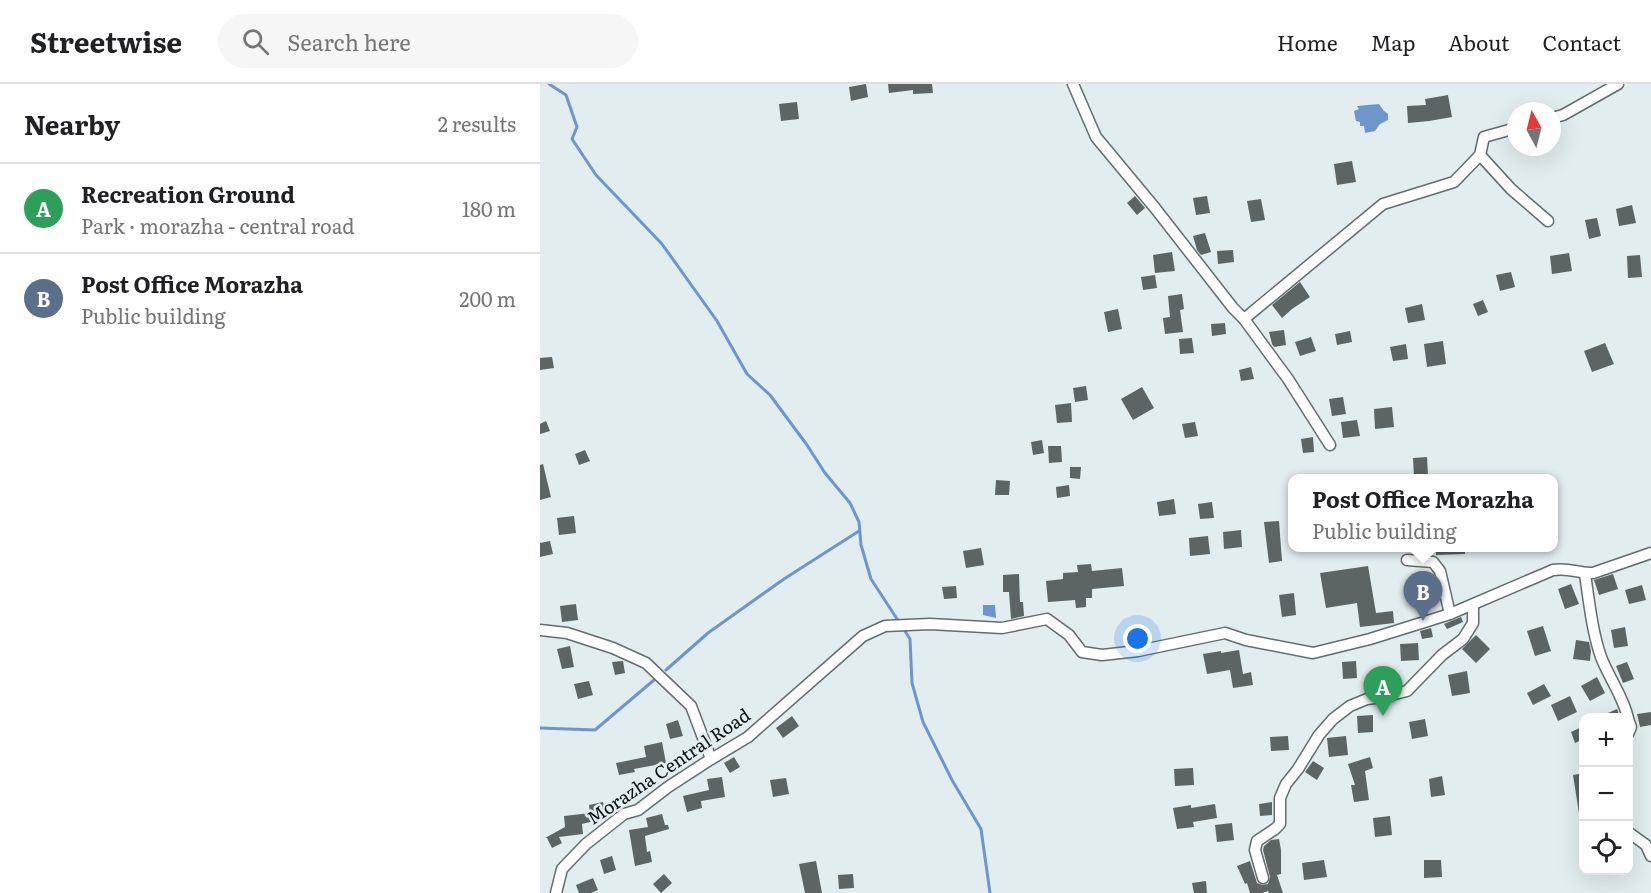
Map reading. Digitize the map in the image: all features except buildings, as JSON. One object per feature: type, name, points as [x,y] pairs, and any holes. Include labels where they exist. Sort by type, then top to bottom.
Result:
[{"type":"street","points":[[1073,84],[1096,137],[1244,319],[1288,379],[1330,445]]},
{"type":"street","points":[[1561,116],[1618,84]]},
{"type":"street","points":[[1244,319],[1383,204],[1454,182],[1480,155],[1485,137],[1507,131]]},
{"type":"street","points":[[1480,155],[1511,189],[1548,220]]},
{"type":"street","points":[[1407,560],[1433,562],[1440,571],[1450,615],[1553,570],[1570,569],[1585,574],[1593,573],[1651,553]]},
{"type":"street","points":[[1585,574],[1601,656],[1627,713]]},
{"type":"street","points":[[1263,878],[1255,850],[1257,841],[1280,824],[1280,798],[1286,784],[1319,735],[1334,718],[1350,706],[1367,699],[1407,691],[1442,655],[1462,639],[1473,623],[1473,605]]},
{"type":"street","name":"Morazha Central Road","points":[[556,893],[562,868],[586,844],[624,814],[638,810],[668,787],[748,737],[863,636],[885,626],[930,624],[1002,628],[1047,619],[1070,635],[1082,651],[1102,655],[1138,651],[1225,633],[1246,640],[1313,653],[1450,615]]},
{"type":"street","points":[[540,630],[567,633],[613,648],[646,663],[691,706],[711,759]]},
{"type":"street","points":[[1633,834],[1648,843],[1651,856]]},
{"type":"water","points":[[1379,104],[1388,114],[1388,120],[1380,124],[1375,131],[1365,133],[1364,126],[1360,126],[1360,122],[1356,121],[1354,111],[1359,109],[1357,106]]},
{"type":"water","points":[[983,605],[995,605],[996,618],[983,615]]},
{"type":"waterway","points":[[549,84],[566,95],[577,127],[572,139],[596,175],[662,244],[717,321],[747,374],[770,395],[825,473],[850,503],[859,522],[861,545],[871,579],[899,622]]},
{"type":"waterway","points":[[666,670],[708,633],[784,579],[859,531]]},
{"type":"waterway","points":[[903,628],[910,639],[912,683],[923,722],[952,780],[981,829],[990,893]]},
{"type":"waterway","points":[[540,728],[595,730],[654,680]]},
{"type":"place","name":"Post Office Morazha","points":[[1423,621]]},
{"type":"place","name":"Recreation Ground","points":[[1383,716]]}]
